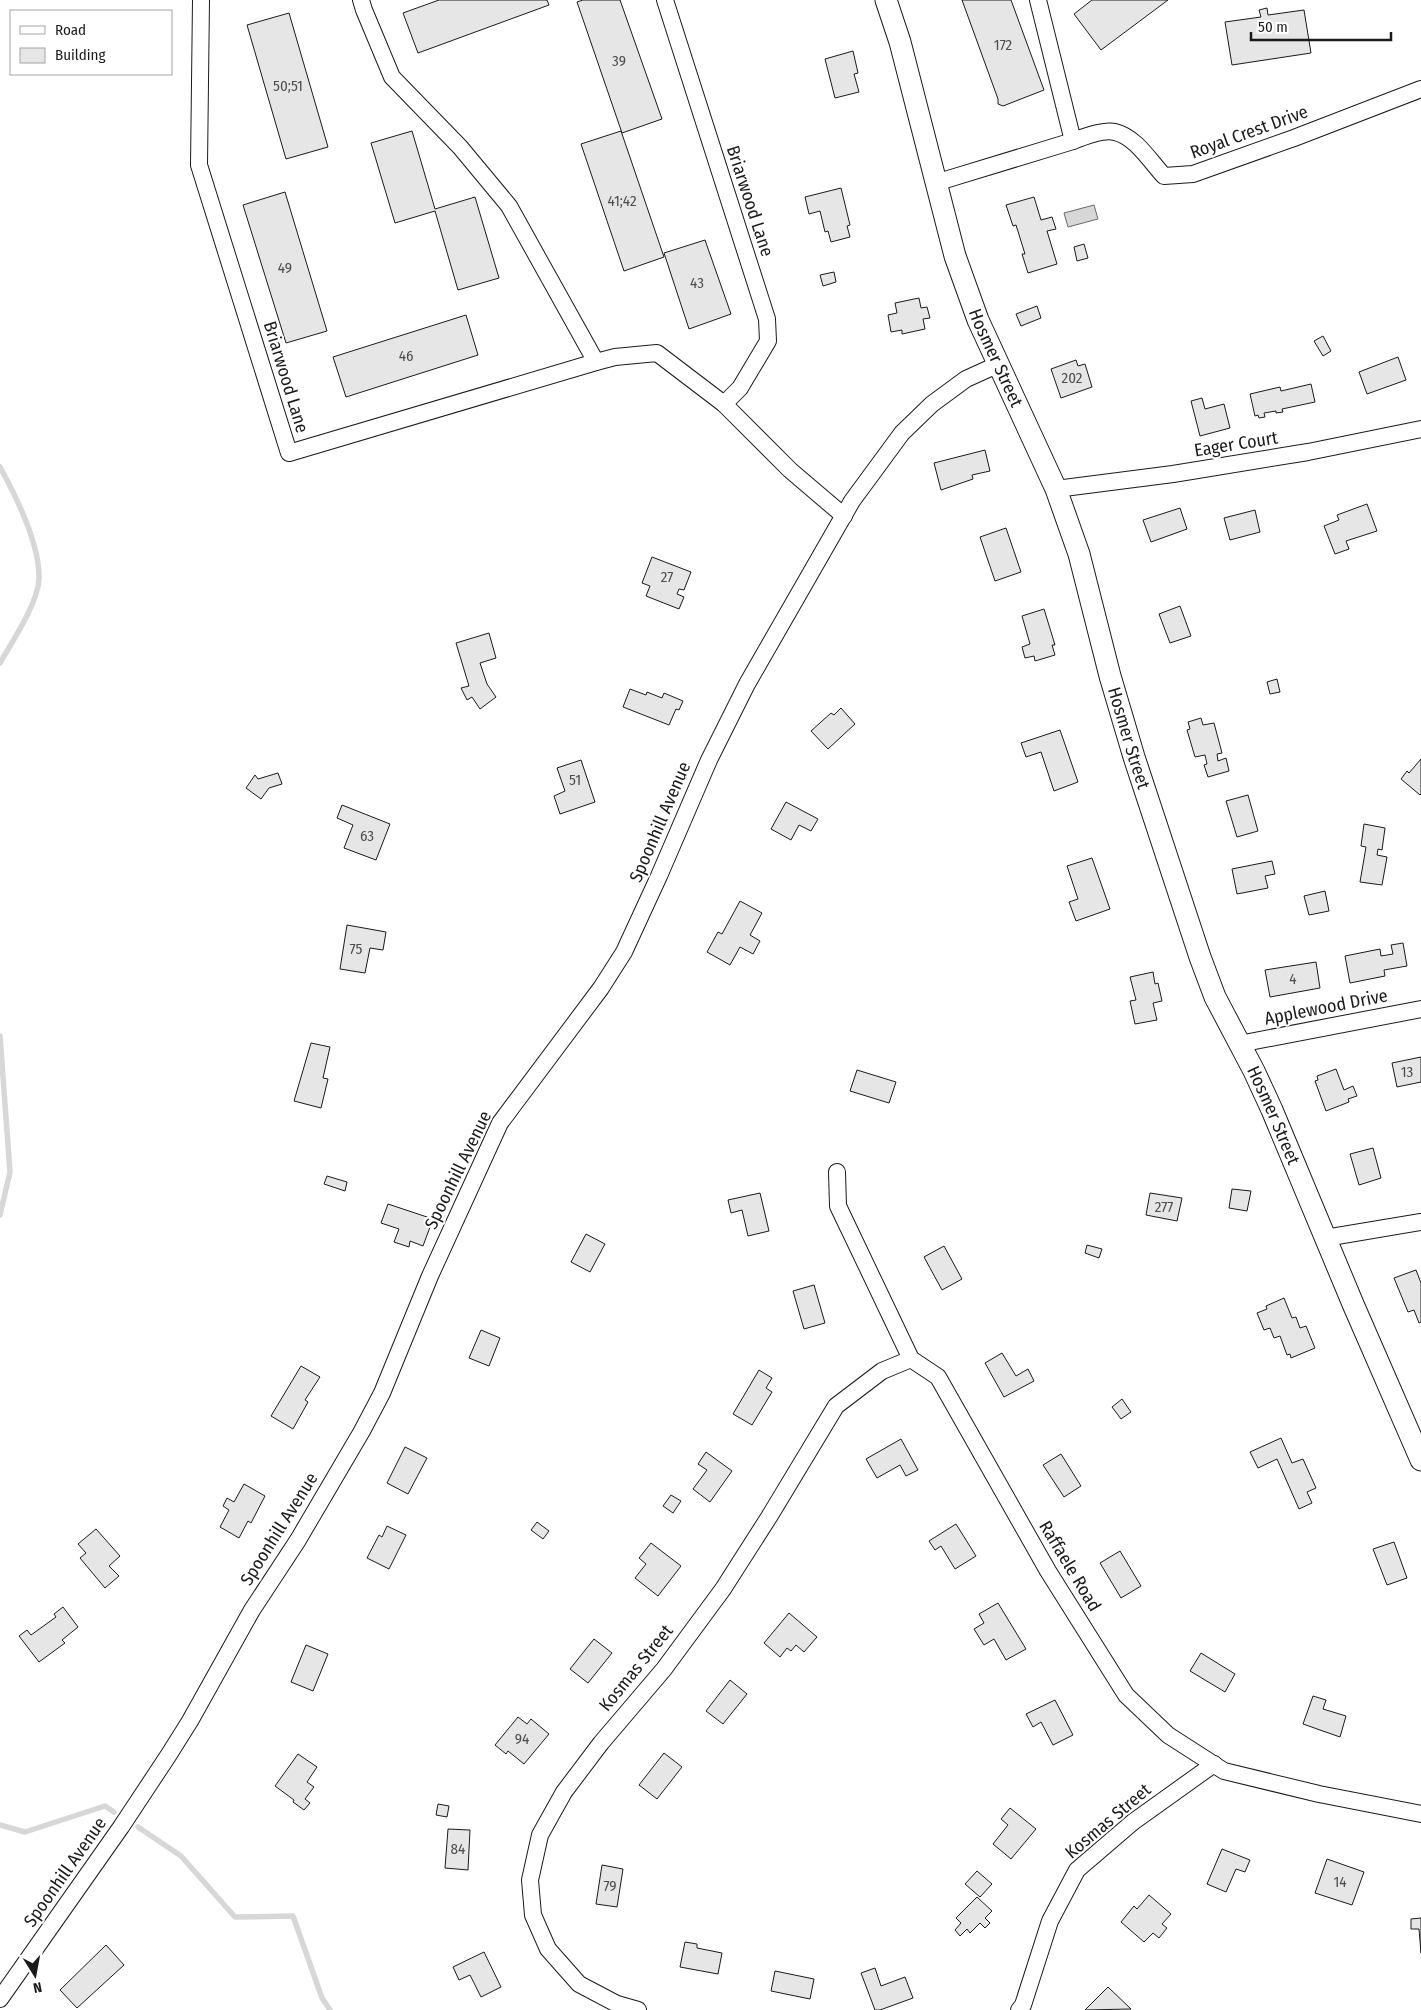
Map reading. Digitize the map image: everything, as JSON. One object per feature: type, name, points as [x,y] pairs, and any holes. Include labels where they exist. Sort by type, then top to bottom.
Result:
[{"type":"street","name":"Briarwood Lane","points":[[201,0],[199,164],[289,453],[596,362],[615,357],[657,353],[724,404],[790,470],[844,516]]},
{"type":"street","points":[[361,0],[392,77],[460,147],[509,206],[596,362]]},
{"type":"street","name":"Briarwood Lane","points":[[665,0],[767,319],[768,341],[740,388],[724,404]]},
{"type":"street","name":"Hosmer Street","points":[[886,0],[900,42],[935,183],[962,279],[978,320],[1056,489],[1079,554],[1110,676],[1162,846],[1215,997],[1272,1110],[1325,1238],[1416,1435],[1421,1460]]},
{"type":"street","points":[[1038,0],[1073,141]]},
{"type":"street","name":"Royal Crest Drive","points":[[935,183],[1089,135],[1114,131],[1131,140],[1164,176],[1193,174],[1276,145],[1421,89]]},
{"type":"street","name":"Spoonhill Avenue","points":[[0,1999],[121,1827],[168,1756],[252,1610],[298,1540],[362,1431],[382,1393],[430,1276],[500,1123],[601,988],[624,952],[660,876],[709,760],[735,706],[767,647],[844,516],[876,467],[902,433],[926,410],[966,379],[999,364]]},
{"type":"street","name":"Eager Court","points":[[1056,489],[1173,474],[1308,452],[1421,429]]},
{"type":"street","name":"Applewood Drive","points":[[1239,1044],[1421,1009]]},
{"type":"street","points":[[837,1172],[838,1206],[911,1359]]},
{"type":"street","points":[[1325,1238],[1421,1222]]},
{"type":"street","name":"Raffaele Road","points":[[911,1359],[938,1376],[978,1450],[1048,1571],[1126,1695],[1168,1735],[1224,1771],[1319,1794],[1421,1814]]},
{"type":"street","name":"Kosmas Street","points":[[638,2010],[617,2004],[579,1984],[548,1949],[533,1915],[530,1880],[540,1835],[564,1792],[601,1742],[664,1669],[723,1589],[836,1406],[882,1371],[911,1359]]},
{"type":"street","name":"Kosmas Street","points":[[1019,2010],[1023,2005],[1036,1968],[1050,1921],[1077,1870],[1133,1822],[1214,1764]]},
{"type":"shaded area","points":[[1094,205],[1098,219],[1068,227],[1064,213]]},
{"type":"building","points":[[439,0],[547,0],[549,5],[418,53],[403,13]]},
{"type":"building","points":[[583,0],[620,0],[662,119],[622,133],[577,2]]},
{"type":"building","points":[[962,0],[1011,0],[1044,90],[1003,106],[998,104],[998,99]]},
{"type":"building","points":[[1092,0],[1168,0],[1101,50],[1074,14]]},
{"type":"building","points":[[1267,8],[1268,15],[1304,10],[1311,53],[1232,65],[1225,22],[1261,17],[1259,10]]},
{"type":"building","points":[[289,13],[328,147],[286,159],[247,25]]},
{"type":"building","points":[[853,51],[858,73],[854,74],[859,92],[835,98],[825,59]]},
{"type":"building","points":[[412,131],[435,209],[475,197],[499,278],[458,290],[435,211],[395,223],[371,143]]},
{"type":"building","points":[[621,131],[664,257],[624,271],[581,144]]},
{"type":"building","points":[[841,188],[850,225],[847,226],[850,237],[831,242],[828,231],[825,232],[820,211],[809,214],[805,197]]},
{"type":"building","points":[[285,192],[327,331],[286,343],[243,205]]},
{"type":"building","points":[[1034,197],[1041,220],[1052,217],[1056,229],[1047,231],[1057,264],[1028,273],[1022,254],[1025,254],[1016,225],[1013,226],[1006,205]]},
{"type":"building","points":[[705,240],[731,314],[689,329],[664,253]]},
{"type":"building","points":[[1084,244],[1088,258],[1077,261],[1074,247]]},
{"type":"building","points":[[834,272],[836,282],[823,286],[820,275]]},
{"type":"building","points":[[919,298],[921,308],[927,307],[930,318],[923,319],[925,329],[902,334],[902,330],[891,332],[888,315],[897,313],[895,303]]},
{"type":"building","points":[[1037,306],[1041,318],[1021,326],[1016,314]]},
{"type":"building","points":[[466,315],[478,355],[346,397],[333,357]]},
{"type":"building","points":[[1323,336],[1331,351],[1323,356],[1314,341]]},
{"type":"building","points":[[1398,357],[1406,380],[1367,394],[1359,372]]},
{"type":"building","points":[[1076,360],[1078,366],[1085,364],[1092,387],[1061,398],[1051,369]]},
{"type":"building","points":[[1311,384],[1315,402],[1282,409],[1283,412],[1264,413],[1265,417],[1259,418],[1258,415],[1255,416],[1250,394],[1280,387],[1281,391]]},
{"type":"building","points":[[1202,398],[1205,409],[1224,404],[1230,428],[1200,436],[1191,401]]},
{"type":"building","points":[[985,450],[990,471],[972,475],[973,479],[941,490],[934,463]]},
{"type":"building","points":[[1367,504],[1377,531],[1346,541],[1349,549],[1335,554],[1324,526],[1339,520],[1337,515]]},
{"type":"building","points":[[1180,508],[1187,529],[1151,542],[1143,520]]},
{"type":"building","points":[[1255,510],[1260,532],[1230,540],[1224,518]]},
{"type":"building","points":[[1006,528],[1021,572],[995,581],[980,537]]},
{"type":"building","points":[[652,557],[691,572],[684,590],[679,589],[677,594],[684,597],[679,609],[646,596],[650,586],[642,583]]},
{"type":"building","points":[[1180,606],[1191,636],[1170,643],[1159,614]]},
{"type":"building","points":[[1044,609],[1055,645],[1052,645],[1055,655],[1035,661],[1034,656],[1025,658],[1022,647],[1030,644],[1022,616]]},
{"type":"building","points":[[489,633],[496,658],[480,663],[487,684],[496,697],[480,709],[472,697],[467,700],[461,688],[469,686],[456,643]]},
{"type":"building","points":[[1277,679],[1280,692],[1270,694],[1267,682]]},
{"type":"building","points":[[630,689],[646,695],[647,692],[662,698],[664,693],[683,701],[679,710],[676,709],[669,725],[623,707]]},
{"type":"building","points":[[841,708],[855,724],[828,749],[811,731],[831,713],[834,715]]},
{"type":"building","points":[[1201,718],[1203,725],[1214,723],[1222,753],[1217,754],[1218,761],[1226,758],[1229,771],[1208,777],[1204,765],[1207,764],[1205,755],[1195,757],[1187,730],[1190,729],[1188,722]]},
{"type":"building","points":[[1060,730],[1078,782],[1054,791],[1041,752],[1026,757],[1021,743]]},
{"type":"building","points":[[1421,759],[1421,794],[1420,795],[1401,779]]},
{"type":"building","points":[[581,760],[595,802],[560,814],[554,796],[565,791],[557,768]]},
{"type":"building","points":[[278,773],[282,784],[269,788],[261,799],[246,788],[255,775],[258,779]]},
{"type":"building","points":[[1248,795],[1258,831],[1237,837],[1226,801]]},
{"type":"building","points":[[786,802],[818,819],[811,831],[799,825],[791,840],[771,829]]},
{"type":"building","points":[[342,805],[390,824],[376,860],[344,848],[353,825],[337,818]]},
{"type":"building","points":[[1364,824],[1385,828],[1382,850],[1378,849],[1377,855],[1387,857],[1382,885],[1360,882],[1366,847],[1361,846]]},
{"type":"building","points":[[1092,858],[1110,909],[1076,921],[1069,902],[1078,899],[1067,866]]},
{"type":"building","points":[[1272,861],[1275,874],[1265,876],[1268,888],[1237,894],[1232,869]]},
{"type":"building","points":[[1325,891],[1329,911],[1309,915],[1304,896]]},
{"type":"building","points":[[740,901],[762,913],[750,935],[760,941],[753,954],[740,947],[730,965],[707,952],[718,932],[722,934]]},
{"type":"building","points":[[347,925],[386,932],[383,950],[370,948],[365,973],[340,969]]},
{"type":"building","points":[[1403,943],[1407,966],[1384,970],[1385,976],[1350,983],[1345,956],[1380,949],[1381,956],[1393,954],[1391,945]]},
{"type":"building","points":[[1316,962],[1320,988],[1270,997],[1265,970]]},
{"type":"building","points":[[1153,972],[1155,984],[1158,983],[1162,1001],[1153,1003],[1157,1020],[1135,1024],[1130,1001],[1136,1000],[1130,977]]},
{"type":"building","points":[[311,1043],[330,1047],[323,1078],[328,1079],[321,1108],[294,1101]]},
{"type":"building","points":[[1421,1057],[1421,1082],[1397,1087],[1392,1063]]},
{"type":"building","points":[[1336,1069],[1344,1090],[1353,1086],[1357,1096],[1348,1099],[1349,1102],[1326,1111],[1315,1081],[1318,1080],[1317,1076]]},
{"type":"building","points":[[857,1070],[896,1082],[889,1103],[850,1091]]},
{"type":"building","points":[[1373,1148],[1381,1178],[1359,1185],[1350,1154]]},
{"type":"building","points":[[327,1176],[347,1182],[345,1191],[324,1184]]},
{"type":"building","points":[[1232,1189],[1251,1191],[1247,1211],[1229,1208]]},
{"type":"building","points":[[760,1193],[769,1231],[748,1236],[742,1210],[731,1213],[728,1200]]},
{"type":"building","points":[[1150,1193],[1182,1198],[1177,1221],[1146,1215]]},
{"type":"building","points":[[388,1204],[433,1219],[423,1246],[410,1241],[409,1247],[394,1242],[399,1229],[381,1223]]},
{"type":"building","points":[[586,1234],[605,1244],[590,1272],[571,1262]]},
{"type":"building","points":[[1087,1245],[1102,1249],[1099,1258],[1085,1253]]},
{"type":"building","points":[[944,1246],[962,1279],[942,1290],[924,1257]]},
{"type":"building","points":[[1416,1270],[1421,1283],[1421,1322],[1419,1323],[1414,1310],[1408,1312],[1394,1278]]},
{"type":"building","points":[[814,1285],[825,1323],[804,1329],[793,1291]]},
{"type":"building","points":[[1284,1298],[1292,1318],[1296,1317],[1300,1328],[1306,1326],[1315,1348],[1291,1358],[1290,1354],[1287,1355],[1280,1336],[1274,1338],[1270,1328],[1264,1330],[1257,1313],[1267,1309],[1266,1306]]},
{"type":"building","points":[[481,1330],[500,1338],[489,1366],[469,1358]]},
{"type":"building","points":[[1002,1353],[1016,1376],[1028,1369],[1034,1381],[1004,1397],[985,1363]]},
{"type":"building","points":[[301,1366],[320,1377],[305,1400],[308,1402],[293,1429],[271,1416]]},
{"type":"building","points":[[759,1370],[772,1378],[766,1388],[772,1392],[752,1425],[733,1414]]},
{"type":"building","points":[[1122,1399],[1131,1412],[1121,1419],[1112,1407]]},
{"type":"building","points":[[1281,1438],[1292,1463],[1303,1459],[1316,1488],[1307,1492],[1312,1503],[1299,1509],[1277,1459],[1258,1468],[1250,1452]]},
{"type":"building","points":[[901,1439],[918,1470],[906,1476],[900,1465],[877,1478],[866,1459]]},
{"type":"building","points":[[405,1447],[427,1458],[408,1494],[387,1483]]},
{"type":"building","points":[[706,1452],[732,1471],[710,1502],[693,1489],[707,1470],[698,1464]]},
{"type":"building","points":[[1061,1454],[1081,1486],[1064,1497],[1043,1465]]},
{"type":"building","points":[[244,1484],[265,1496],[251,1523],[248,1521],[239,1538],[220,1527],[229,1510],[223,1506],[227,1498],[234,1502]]},
{"type":"building","points":[[671,1495],[681,1501],[673,1513],[663,1506]]},
{"type":"building","points":[[537,1522],[549,1531],[543,1539],[531,1530]]},
{"type":"building","points":[[956,1524],[976,1556],[955,1569],[941,1546],[935,1550],[929,1541]]},
{"type":"building","points":[[387,1526],[406,1535],[389,1569],[367,1558],[379,1535],[382,1537]]},
{"type":"building","points":[[96,1529],[120,1556],[109,1566],[119,1576],[105,1588],[80,1558],[86,1553],[78,1544]]},
{"type":"building","points":[[1394,1542],[1407,1578],[1387,1585],[1373,1549]]},
{"type":"building","points":[[651,1543],[681,1566],[658,1596],[635,1578],[646,1564],[639,1558]]},
{"type":"building","points":[[1120,1551],[1141,1586],[1121,1598],[1100,1563]]},
{"type":"building","points":[[998,1603],[1026,1649],[1006,1660],[994,1639],[984,1645],[974,1629],[984,1623],[979,1614]]},
{"type":"building","points":[[63,1607],[78,1627],[62,1640],[65,1643],[39,1662],[19,1636],[27,1630],[31,1635],[56,1617],[54,1614]]},
{"type":"building","points":[[789,1613],[817,1637],[804,1652],[796,1645],[791,1651],[787,1648],[780,1657],[764,1643]]},
{"type":"building","points":[[594,1639],[612,1653],[588,1683],[570,1669]]},
{"type":"building","points":[[306,1645],[328,1654],[313,1691],[291,1682]]},
{"type":"building","points":[[1201,1653],[1235,1674],[1225,1692],[1190,1671]]},
{"type":"building","points":[[730,1680],[747,1694],[723,1724],[706,1711]]},
{"type":"building","points":[[1313,1696],[1326,1700],[1323,1709],[1346,1716],[1340,1737],[1303,1724]]},
{"type":"building","points":[[1055,1700],[1073,1735],[1053,1745],[1041,1722],[1033,1727],[1026,1714]]},
{"type":"building","points":[[518,1717],[527,1724],[531,1719],[549,1734],[524,1764],[508,1751],[506,1754],[495,1745]]},
{"type":"building","points":[[664,1753],[682,1767],[657,1799],[639,1785]]},
{"type":"building","points":[[298,1754],[317,1767],[307,1782],[314,1787],[305,1799],[310,1803],[304,1810],[275,1786]]},
{"type":"building","points":[[438,1804],[449,1806],[447,1817],[436,1815]]},
{"type":"building","points":[[1010,1808],[1036,1829],[1011,1859],[993,1844],[1008,1825],[1001,1819]]},
{"type":"building","points":[[448,1829],[470,1830],[468,1870],[445,1868]]},
{"type":"building","points":[[1222,1849],[1250,1860],[1245,1872],[1236,1869],[1226,1892],[1207,1884]]},
{"type":"building","points":[[1327,1859],[1364,1872],[1352,1905],[1315,1893]]},
{"type":"building","points":[[602,1865],[623,1869],[617,1907],[596,1904]]},
{"type":"building","points":[[977,1871],[992,1884],[980,1897],[965,1884]]},
{"type":"building","points":[[1149,1895],[1171,1914],[1162,1924],[1167,1928],[1159,1938],[1153,1933],[1144,1942],[1121,1922],[1134,1906],[1137,1909]]},
{"type":"building","points":[[977,1897],[992,1911],[985,1918],[990,1923],[985,1928],[980,1923],[970,1933],[967,1929],[960,1936],[955,1930],[961,1923],[956,1918]]},
{"type":"building","points":[[1421,1918],[1421,1953],[1419,1929],[1411,1929],[1411,1919]]},
{"type":"building","points":[[685,1942],[697,1944],[697,1948],[722,1953],[718,1974],[680,1967]]},
{"type":"building","points":[[106,1945],[124,1965],[77,2008],[60,1990]]},
{"type":"building","points":[[484,1952],[501,1987],[481,1997],[470,1975],[459,1980],[453,1967]]},
{"type":"building","points":[[875,1968],[881,1986],[905,1977],[913,1998],[880,2010],[875,2010],[861,1973]]},
{"type":"building","points":[[775,1971],[814,1979],[810,1999],[771,1991]]},
{"type":"building","points":[[1108,1987],[1131,2009],[1085,2010]]},
{"type":"waterway","points":[[0,467],[20,507],[32,537],[39,579],[38,589],[29,611],[0,663]]},
{"type":"waterway","points":[[0,1036],[10,1172],[0,1215]]},
{"type":"waterway","points":[[0,1825],[25,1832],[105,1806],[114,1812]]},
{"type":"waterway","points":[[138,1827],[181,1856],[235,1917],[293,1916],[322,1998],[330,2010]]}]
